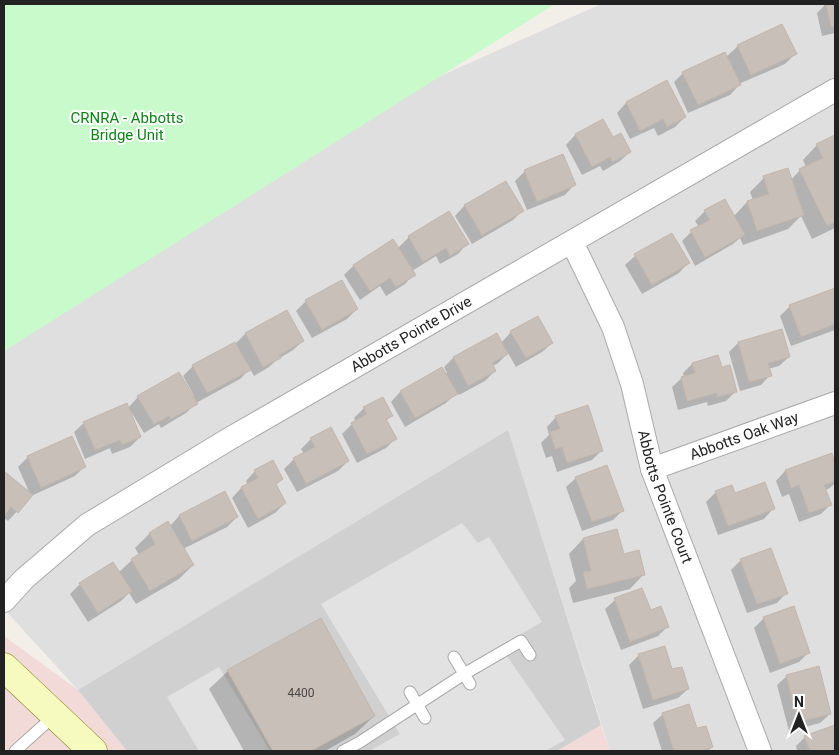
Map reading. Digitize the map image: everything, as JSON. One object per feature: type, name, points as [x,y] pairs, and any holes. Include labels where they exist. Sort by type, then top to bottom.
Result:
[{"type":"main road","points":[[4,667],[93,751]]},
{"type":"street","name":"Abbotts Pointe Drive","points":[[4,601],[24,579],[87,525],[229,439],[835,90]]},
{"type":"street","name":"Abbotts Pointe Court","points":[[572,242],[613,327],[632,384],[652,469],[760,751]]},
{"type":"street","name":"Abbotts Oak Way","points":[[652,469],[835,403]]},
{"type":"lane","points":[[343,751],[360,742],[416,704],[467,679],[521,641],[530,655]]},
{"type":"lane","points":[[454,657],[467,679]]},
{"type":"lane","points":[[410,692],[425,718]]},
{"type":"lane","points":[[15,751],[55,715]]},
{"type":"shaded area","points":[[601,4],[835,4],[835,751],[610,751],[508,431],[78,690],[4,609],[4,350],[385,101]]},
{"type":"shaded area","points":[[508,430],[601,725],[557,751],[127,751],[78,690]]},
{"type":"shaded area","points":[[462,523],[478,543],[489,537],[542,622],[500,646],[565,740],[545,751],[369,751],[400,734],[321,604]]},
{"type":"shaded area","points":[[4,636],[78,690],[127,751],[4,751]]},
{"type":"shaded area","points":[[219,667],[270,751],[199,751],[167,697]]},
{"type":"shaded area","points":[[601,725],[610,751],[557,751]]},
{"type":"green space","name":"CRNRA - Abbotts Bridge Unit","points":[[4,4],[555,4],[4,351]]},
{"type":"building","points":[[826,4],[835,4],[835,26],[831,27]]},
{"type":"building","points":[[782,24],[797,54],[751,75],[737,45]]},
{"type":"building","points":[[725,52],[741,85],[698,105],[682,72]]},
{"type":"building","points":[[667,80],[686,117],[667,127],[663,119],[640,131],[626,102]]},
{"type":"building","points":[[603,119],[613,137],[621,133],[631,152],[613,162],[610,157],[592,167],[575,134]]},
{"type":"building","points":[[835,135],[835,222],[827,226],[799,169],[823,158],[816,144]]},
{"type":"building","points":[[563,154],[576,185],[537,202],[524,170]]},
{"type":"building","points":[[788,168],[804,215],[757,231],[747,201],[769,194],[763,176]]},
{"type":"building","points":[[506,181],[524,211],[482,235],[464,205]]},
{"type":"building","points":[[725,199],[745,235],[705,257],[690,230],[710,220],[704,210]]},
{"type":"building","points":[[449,211],[469,244],[450,256],[446,248],[423,262],[408,236]]},
{"type":"building","points":[[672,233],[690,263],[652,285],[634,254]]},
{"type":"building","points":[[393,239],[416,275],[396,287],[390,278],[370,291],[353,265]]},
{"type":"building","points":[[342,280],[358,309],[322,330],[305,300]]},
{"type":"building","points":[[835,288],[835,324],[801,337],[789,305]]},
{"type":"building","points":[[287,310],[304,341],[279,355],[281,358],[263,367],[245,333]]},
{"type":"building","points":[[538,316],[553,343],[526,358],[510,331]]},
{"type":"building","points":[[782,329],[790,357],[768,363],[772,376],[749,382],[738,342]]},
{"type":"building","points":[[497,333],[508,354],[492,363],[496,371],[468,386],[453,357]]},
{"type":"building","points":[[235,342],[251,370],[207,393],[192,365]]},
{"type":"building","points":[[718,355],[722,367],[730,365],[737,392],[717,397],[717,393],[687,401],[681,377],[695,373],[692,363]]},
{"type":"building","points":[[442,367],[458,394],[415,418],[400,391]]},
{"type":"building","points":[[179,372],[198,404],[171,419],[169,416],[154,424],[137,396]]},
{"type":"building","points":[[383,397],[393,416],[386,419],[397,439],[367,454],[351,423],[367,414],[363,407]]},
{"type":"building","points":[[127,403],[141,437],[122,445],[120,440],[95,450],[83,422]]},
{"type":"building","points":[[588,405],[603,451],[567,463],[562,447],[555,449],[550,432],[560,429],[555,416]]},
{"type":"building","points":[[331,427],[349,461],[306,484],[293,458],[315,447],[310,438]]},
{"type":"building","points":[[72,436],[86,467],[41,488],[27,456]]},
{"type":"building","points":[[832,453],[835,464],[835,481],[824,485],[832,505],[809,513],[799,485],[791,488],[785,470]]},
{"type":"building","points":[[273,460],[283,479],[276,484],[286,503],[258,519],[241,487],[258,478],[254,470]]},
{"type":"building","points":[[607,465],[624,511],[592,522],[575,477]]},
{"type":"building","points":[[4,471],[33,495],[18,513],[11,507],[4,516]]},
{"type":"building","points":[[765,482],[775,509],[728,526],[715,491],[732,485],[735,493]]},
{"type":"building","points":[[225,491],[238,517],[192,541],[179,515]]},
{"type":"building","points":[[168,521],[194,565],[150,591],[131,559],[155,544],[149,533]]},
{"type":"building","points":[[617,529],[624,554],[639,550],[645,575],[587,589],[583,572],[591,571],[583,538]]},
{"type":"building","points":[[771,548],[788,594],[757,604],[740,559]]},
{"type":"building","points":[[113,562],[132,591],[98,613],[79,583]]},
{"type":"building","points":[[642,588],[651,610],[661,606],[669,627],[630,642],[614,598]]},
{"type":"building","points":[[794,606],[810,653],[780,664],[763,617]]},
{"type":"building","points":[[321,618],[375,716],[311,751],[273,751],[227,670]]},
{"type":"building","points":[[665,646],[672,669],[682,667],[689,689],[653,700],[638,654]]},
{"type":"building","points":[[819,666],[831,714],[798,722],[786,675]]},
{"type":"building","points":[[689,704],[697,728],[706,726],[713,747],[702,751],[674,751],[662,713]]},
{"type":"building","points":[[835,725],[835,751],[810,751],[804,736]]}]
